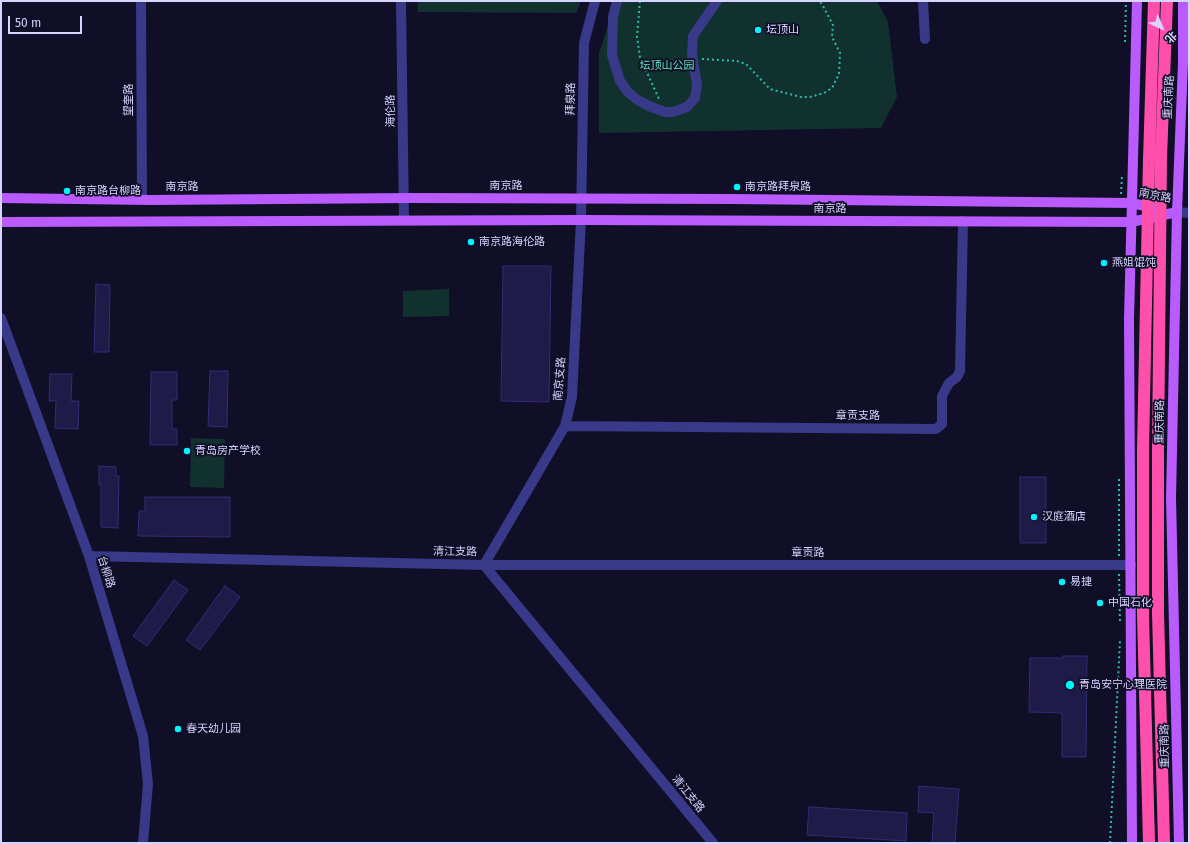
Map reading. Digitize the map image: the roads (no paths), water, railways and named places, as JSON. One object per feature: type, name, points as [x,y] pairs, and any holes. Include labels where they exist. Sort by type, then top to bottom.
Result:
[{"type":"highway","points":[[1149,843],[1143,623],[1143,449],[1148,159],[1154,1]]},
{"type":"highway","points":[[1164,843],[1158,612],[1158,449],[1161,158],[1167,1]]},
{"type":"main road","points":[[1132,843],[1129,319],[1137,1]]},
{"type":"main road","name":"重庆南路","points":[[1179,843],[1171,498],[1177,212],[1183,70],[1182,1]]},
{"type":"main road","name":"南京路","points":[[1,198],[142,200],[582,198],[1131,203],[1177,212]]},
{"type":"main road","name":"南京路","points":[[1,222],[581,220],[1131,222],[1177,212]]},
{"type":"street","name":"望奎路","points":[[141,1],[142,200]]},
{"type":"street","name":"海伦路","points":[[401,1],[404,220]]},
{"type":"street","name":"拜泉路","points":[[582,198],[584,43],[595,1]]},
{"type":"street","points":[[617,1],[613,24],[612,55],[620,81],[628,92],[636,99],[665,112],[679,111],[692,103],[695,98],[697,85],[692,47],[693,36],[717,1]]},
{"type":"street","points":[[923,1],[925,39]]},
{"type":"street","name":"南京支路","points":[[484,565],[564,426],[572,397],[582,198]]},
{"type":"street","points":[[1177,212],[1189,213]]},
{"type":"street","name":"章贡支路","points":[[564,426],[936,429],[942,424],[942,396],[949,383],[957,377],[960,371],[963,221]]},
{"type":"street","name":"台柳路","points":[[1,318],[89,556],[143,736],[148,784],[143,843]]},
{"type":"street","name":"清江支路","points":[[89,556],[484,565],[713,843]]},
{"type":"street","name":"章贡路","points":[[484,565],[1131,565]]},
{"type":"place","name":"坛顶山","points":[[758,30]]},
{"type":"place","name":"南京路拜泉路","points":[[737,187]]},
{"type":"place","name":"南京路台柳路","points":[[67,191]]},
{"type":"place","name":"南京路海伦路","points":[[471,242]]},
{"type":"place","name":"燕姐馄饨","points":[[1104,263]]},
{"type":"place","name":"青岛房产学校","points":[[187,451]]},
{"type":"place","name":"汉庭酒店","points":[[1034,517]]},
{"type":"place","name":"易捷","points":[[1062,582]]},
{"type":"place","name":"中国石化","points":[[1100,603]]},
{"type":"place","name":"青岛安宁心理医院","points":[[1070,685]]},
{"type":"place","name":"春天幼儿园","points":[[178,729]]},
{"type":"park label","name":"坛顶山公园","points":[[667,66]]}]
